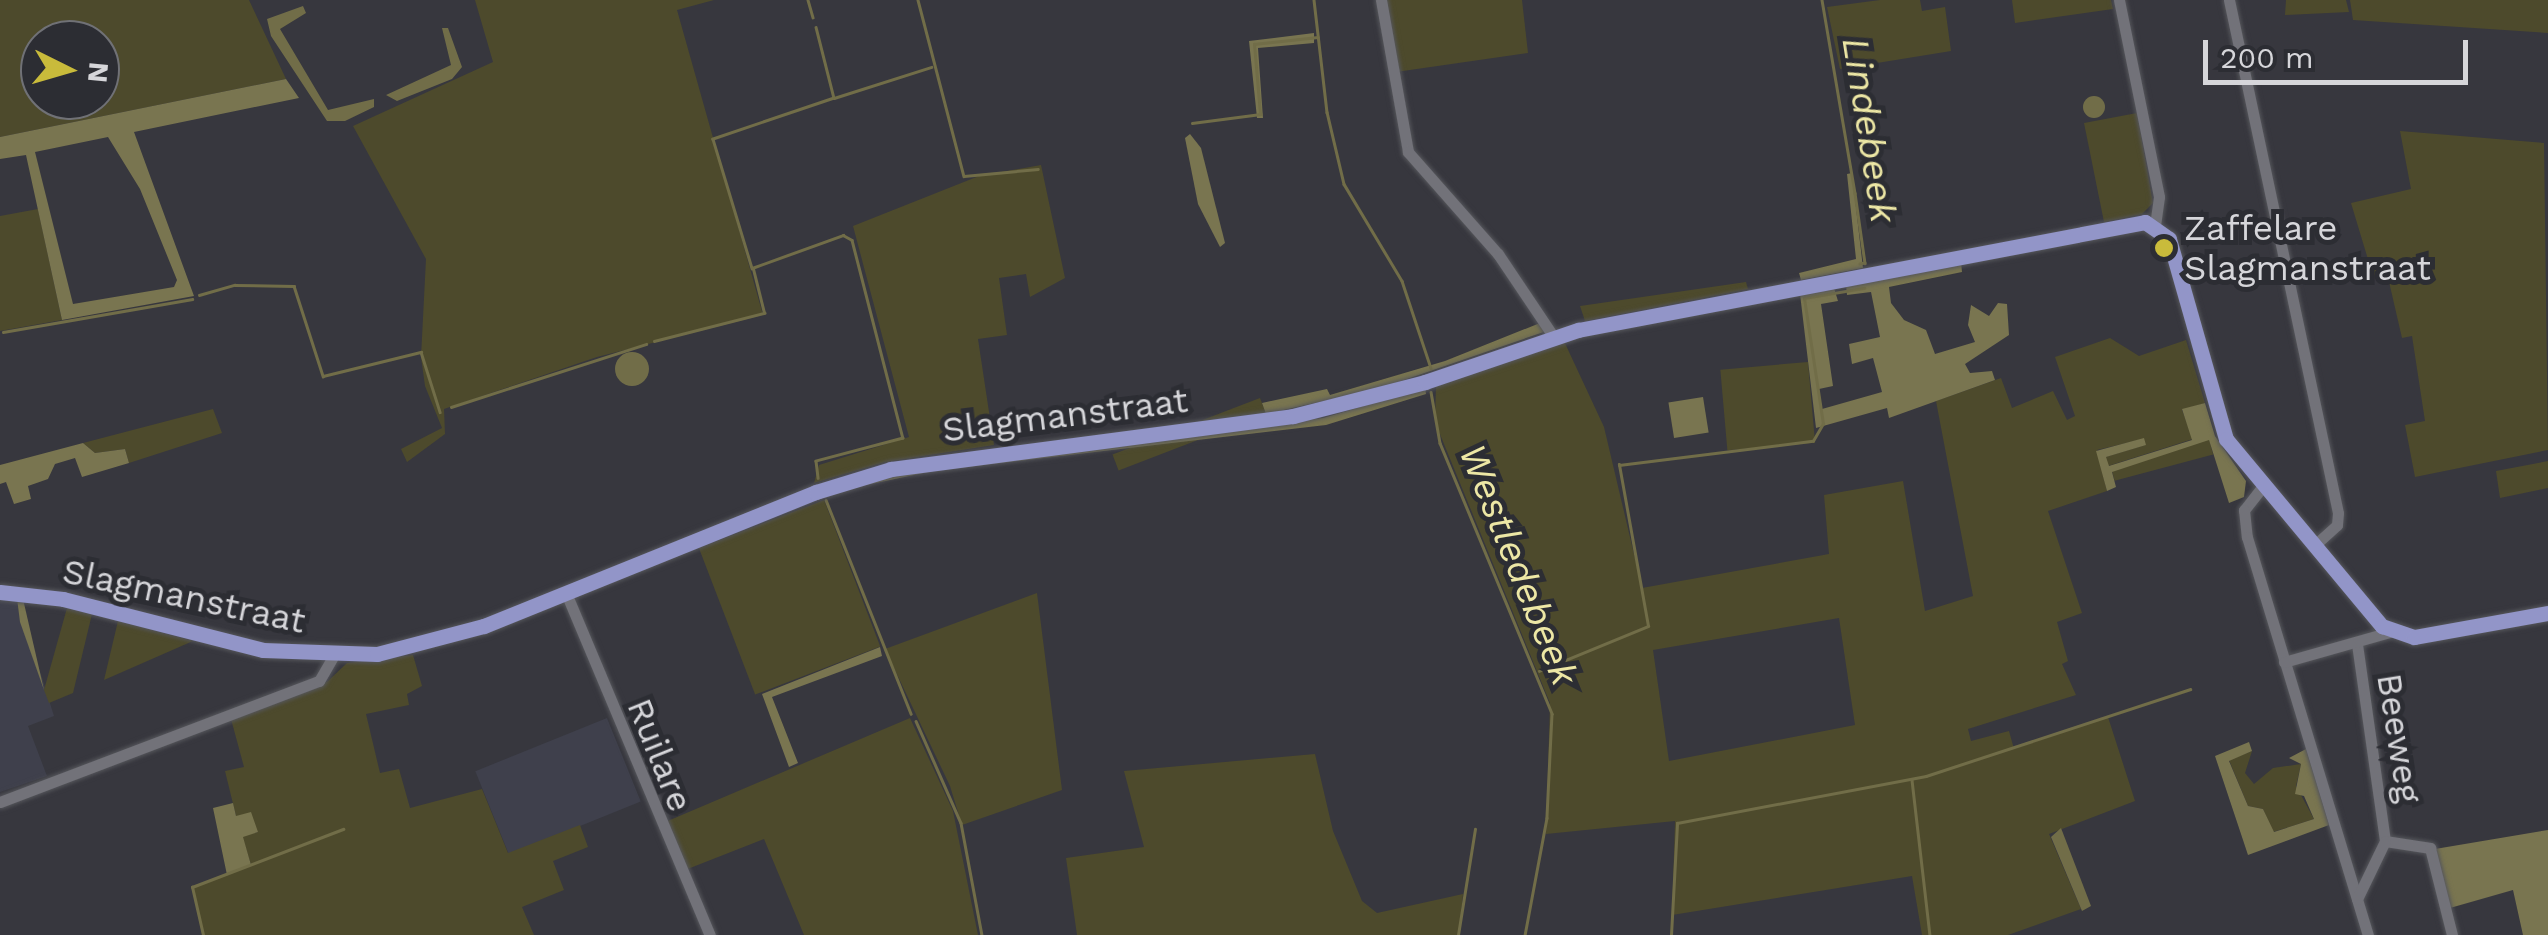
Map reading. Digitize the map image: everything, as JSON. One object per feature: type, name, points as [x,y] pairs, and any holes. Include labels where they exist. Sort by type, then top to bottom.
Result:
[{"type":"main road","name":"Slagmanstraat","points":[[0,592],[62,599],[263,650],[332,657],[436,642],[881,472],[1305,414],[1425,382],[1553,336],[2155,224]]},
{"type":"main road","points":[[2155,224],[2169,239],[2226,439],[2390,632],[2414,637],[2548,613]]},
{"type":"street","points":[[1381,0],[1408,152],[1498,254],[1553,336]]},
{"type":"street","points":[[2119,0],[2159,197],[2155,224]]},
{"type":"street","points":[[2229,0],[2338,513],[2337,526],[2315,545]]},
{"type":"street","points":[[2263,486],[2243,517],[2368,935]]},
{"type":"street","name":"Ruilare","points":[[566,593],[710,935]]},
{"type":"street","points":[[2284,662],[2390,632]]},
{"type":"street","name":"Beeweg","points":[[2357,644],[2385,841],[2357,899]]},
{"type":"street","points":[[0,802],[318,680],[332,657]]},
{"type":"street","name":"Beeweg","points":[[2385,841],[2430,848],[2452,935]]},
{"type":"shaded area","points":[[0,0],[249,0],[286,79],[120,113],[120,20],[20,20],[20,120],[84,120],[0,137]]},
{"type":"shaded area","points":[[475,0],[714,0],[677,10],[763,315],[597,357],[444,409],[445,434],[407,462],[401,449],[442,428],[425,386],[421,357],[426,259],[353,126],[493,62]]},
{"type":"shaded area","points":[[1386,0],[1522,0],[1528,53],[1396,72]]},
{"type":"shaded area","points":[[1880,0],[1920,0],[1922,11],[1945,7],[1951,51],[1840,69],[1827,7]]},
{"type":"shaded area","points":[[2012,0],[2111,0],[2113,9],[2015,23]]},
{"type":"shaded area","points":[[2286,0],[2346,0],[2349,12],[2285,15]]},
{"type":"shaded area","points":[[2350,0],[2548,0],[2548,33],[2353,20]]},
{"type":"shaded area","points":[[303,6],[306,13],[280,29],[328,110],[374,99],[374,107],[345,121],[327,121],[271,36],[267,19]]},
{"type":"shaded area","points":[[442,28],[448,28],[462,67],[452,79],[397,101],[386,95],[451,65]]},
{"type":"shaded area","points":[[1314,33],[1314,43],[1258,48],[1263,118],[1257,118],[1249,41]]},
{"type":"shaded area","points":[[286,79],[299,98],[134,132],[194,296],[62,320],[26,155],[0,159],[0,137],[84,120],[120,120],[120,113]],"holes":[[[108,137],[140,189],[177,280],[174,287],[73,304],[35,152]]]},
{"type":"shaded area","points":[[2094,96],[2102,99],[2102,115],[2094,118],[2086,115],[2083,107],[2086,99]]},
{"type":"shaded area","points":[[2137,113],[2153,203],[2142,214],[2104,222],[2084,123]]},
{"type":"shaded area","points":[[2400,131],[2544,143],[2548,450],[2415,477],[2405,425],[2425,421],[2412,336],[2402,338],[2387,273],[2373,276],[2351,203],[2411,189]]},
{"type":"shaded area","points":[[1190,134],[1201,148],[1225,243],[1220,247],[1198,204],[1185,138]]},
{"type":"shaded area","points":[[1041,165],[1065,278],[1030,297],[1026,274],[999,278],[1007,335],[978,339],[994,445],[885,462],[814,483],[819,465],[909,437],[853,226],[979,176]]},
{"type":"shaded area","points":[[1852,173],[1863,268],[1801,280],[1799,273],[1856,259],[1847,174]]},
{"type":"shaded area","points":[[38,209],[62,320],[0,331],[0,216]]},
{"type":"shaded area","points":[[1961,262],[1962,272],[1889,287],[1891,303],[1904,320],[1926,330],[1935,354],[1975,342],[1968,325],[1971,305],[1989,316],[1998,303],[2007,304],[2009,335],[1965,364],[1970,373],[1992,371],[1995,380],[1889,418],[1887,408],[1816,428],[1800,294],[1834,288],[1838,301],[1821,304],[1833,386],[1819,389],[1822,409],[1882,392],[1873,358],[1852,364],[1849,344],[1880,337],[1871,292],[1847,295],[1846,285]]},
{"type":"shaded area","points":[[1746,282],[1748,289],[1585,321],[1580,306]]},
{"type":"shaded area","points":[[1540,323],[1544,332],[1378,389],[1266,414],[1262,403],[1327,389],[1330,395],[1445,361]]},
{"type":"shaded area","points":[[2110,338],[2139,356],[2186,340],[2205,403],[2182,410],[2193,439],[2108,466],[2105,457],[2145,445],[2143,439],[2097,450],[2107,491],[2048,511],[2082,613],[2057,622],[2068,661],[2062,664],[2076,695],[1968,729],[1971,741],[2009,731],[2014,749],[2108,717],[2135,801],[2049,834],[2081,909],[2008,935],[1922,935],[1912,876],[1672,915],[1675,821],[1546,834],[1550,703],[1435,422],[1436,385],[1563,339],[1604,427],[1642,588],[1829,554],[1824,495],[1903,481],[1925,611],[1973,596],[1936,401],[2001,378],[2012,408],[2053,391],[2067,420],[2075,416],[2055,357]],"holes":[[[1839,618],[1855,725],[1669,761],[1653,650]]]},
{"type":"shaded area","points":[[632,352],[644,357],[649,369],[644,381],[632,386],[620,381],[615,369],[620,357]]},
{"type":"shaded area","points":[[1808,362],[1815,443],[1727,450],[1720,370]]},
{"type":"shaded area","points":[[1425,388],[1426,394],[1326,425],[933,471],[828,493],[894,473],[1323,418]]},
{"type":"shaded area","points":[[1703,397],[1709,433],[1674,438],[1668,402]]},
{"type":"shaded area","points":[[1260,398],[1266,414],[1119,470],[1112,455]]},
{"type":"shaded area","points":[[2205,403],[2215,436],[2246,481],[2244,497],[2229,503],[2209,440],[2112,472],[2116,487],[2107,491],[2096,451],[2144,438],[2146,445],[2106,457],[2109,466],[2192,440],[2182,409]]},
{"type":"shaded area","points":[[213,409],[222,433],[129,463],[125,449],[95,453],[83,443]]},
{"type":"shaded area","points":[[2209,439],[2213,454],[2115,481],[2110,465]]},
{"type":"shaded area","points":[[83,443],[95,453],[125,449],[129,463],[82,477],[75,458],[55,464],[48,479],[28,486],[31,499],[14,504],[6,482],[0,484],[0,465]]},
{"type":"shaded area","points":[[2548,461],[2548,488],[2500,498],[2496,471]]},
{"type":"shaded area","points":[[824,500],[880,647],[755,695],[699,548]]},
{"type":"shaded area","points":[[1037,593],[1062,790],[962,825],[950,786],[885,649]]},
{"type":"shaded area","points":[[0,598],[17,598],[54,716],[28,726],[47,776],[0,792]]},
{"type":"shaded area","points":[[17,598],[23,599],[44,690],[20,622]]},
{"type":"shaded area","points":[[67,608],[92,614],[73,693],[49,703],[44,690]]},
{"type":"shaded area","points":[[118,621],[193,641],[104,680]]},
{"type":"shaded area","points":[[880,647],[882,656],[772,697],[798,763],[789,767],[762,694]]},
{"type":"shaded area","points":[[413,655],[422,686],[407,694],[409,705],[366,714],[380,773],[399,769],[410,808],[482,789],[508,853],[580,825],[588,847],[553,861],[564,890],[522,907],[534,935],[202,935],[193,888],[251,865],[242,836],[258,832],[236,816],[225,771],[244,767],[231,719],[328,681],[347,663]]},
{"type":"shaded area","points":[[607,718],[641,801],[509,855],[475,771]]},
{"type":"shaded area","points":[[910,718],[953,811],[978,935],[804,935],[764,839],[685,870],[663,823]]},
{"type":"shaded area","points":[[2249,742],[2252,751],[2229,761],[2248,806],[2263,809],[2274,832],[2314,819],[2304,796],[2295,794],[2301,764],[2289,758],[2306,749],[2329,825],[2248,855],[2215,756]]},
{"type":"shaded area","points":[[2252,751],[2245,773],[2254,784],[2273,768],[2301,764],[2296,786],[2314,819],[2273,832],[2263,809],[2248,806],[2229,760]]},
{"type":"shaded area","points":[[1315,754],[1333,831],[1362,901],[1377,913],[1463,894],[1459,935],[1077,935],[1066,858],[1144,847],[1124,771]]},
{"type":"shaded area","points":[[233,803],[236,816],[251,812],[258,832],[243,837],[251,865],[227,875],[213,808]]},
{"type":"shaded area","points":[[2061,828],[2091,906],[2082,911],[2051,837]]},
{"type":"shaded area","points":[[2548,830],[2548,935],[2523,935],[2513,890],[2450,908],[2435,849]]},
{"type":"waterway","points":[[808,0],[813,17]]},
{"type":"waterway","points":[[918,0],[964,176],[1038,169]]},
{"type":"waterway","name":"Westledebeek","points":[[1314,0],[1327,112],[1344,184],[1402,281],[1431,368]]},
{"type":"waterway","name":"Lindebeek","points":[[1822,0],[1855,193],[1865,263],[1860,264]]},
{"type":"waterway","points":[[816,27],[834,98],[713,139],[752,268],[843,235],[852,240],[903,438],[816,461],[818,478]]},
{"type":"waterway","points":[[1192,123],[1260,114],[1254,44],[1318,37]]},
{"type":"waterway","points":[[834,98],[931,67]]},
{"type":"waterway","points":[[654,341],[764,313],[753,269]]},
{"type":"waterway","points":[[199,295],[235,285],[294,286],[323,376],[421,352],[440,412]]},
{"type":"waterway","name":"Lindebeek","points":[[1539,671],[1648,626],[1619,465],[1813,441],[1823,424],[1804,298],[1864,288]]},
{"type":"waterway","points":[[3,332],[192,299]]},
{"type":"waterway","points":[[451,407],[646,344]]},
{"type":"waterway","points":[[1431,392],[1440,443],[1552,714],[1547,818],[1525,935]]},
{"type":"waterway","points":[[826,500],[911,714]]},
{"type":"waterway","points":[[1671,935],[1677,823],[1926,776],[2190,689]]},
{"type":"waterway","points":[[916,721],[961,823],[982,935]]},
{"type":"waterway","points":[[1912,780],[1930,935]]},
{"type":"waterway","points":[[203,935],[192,887],[343,829]]},
{"type":"waterway","points":[[1458,935],[1475,829]]},
{"type":"place","name":"Zaffelare Slagmanstraat","points":[[2164,248]]}]
